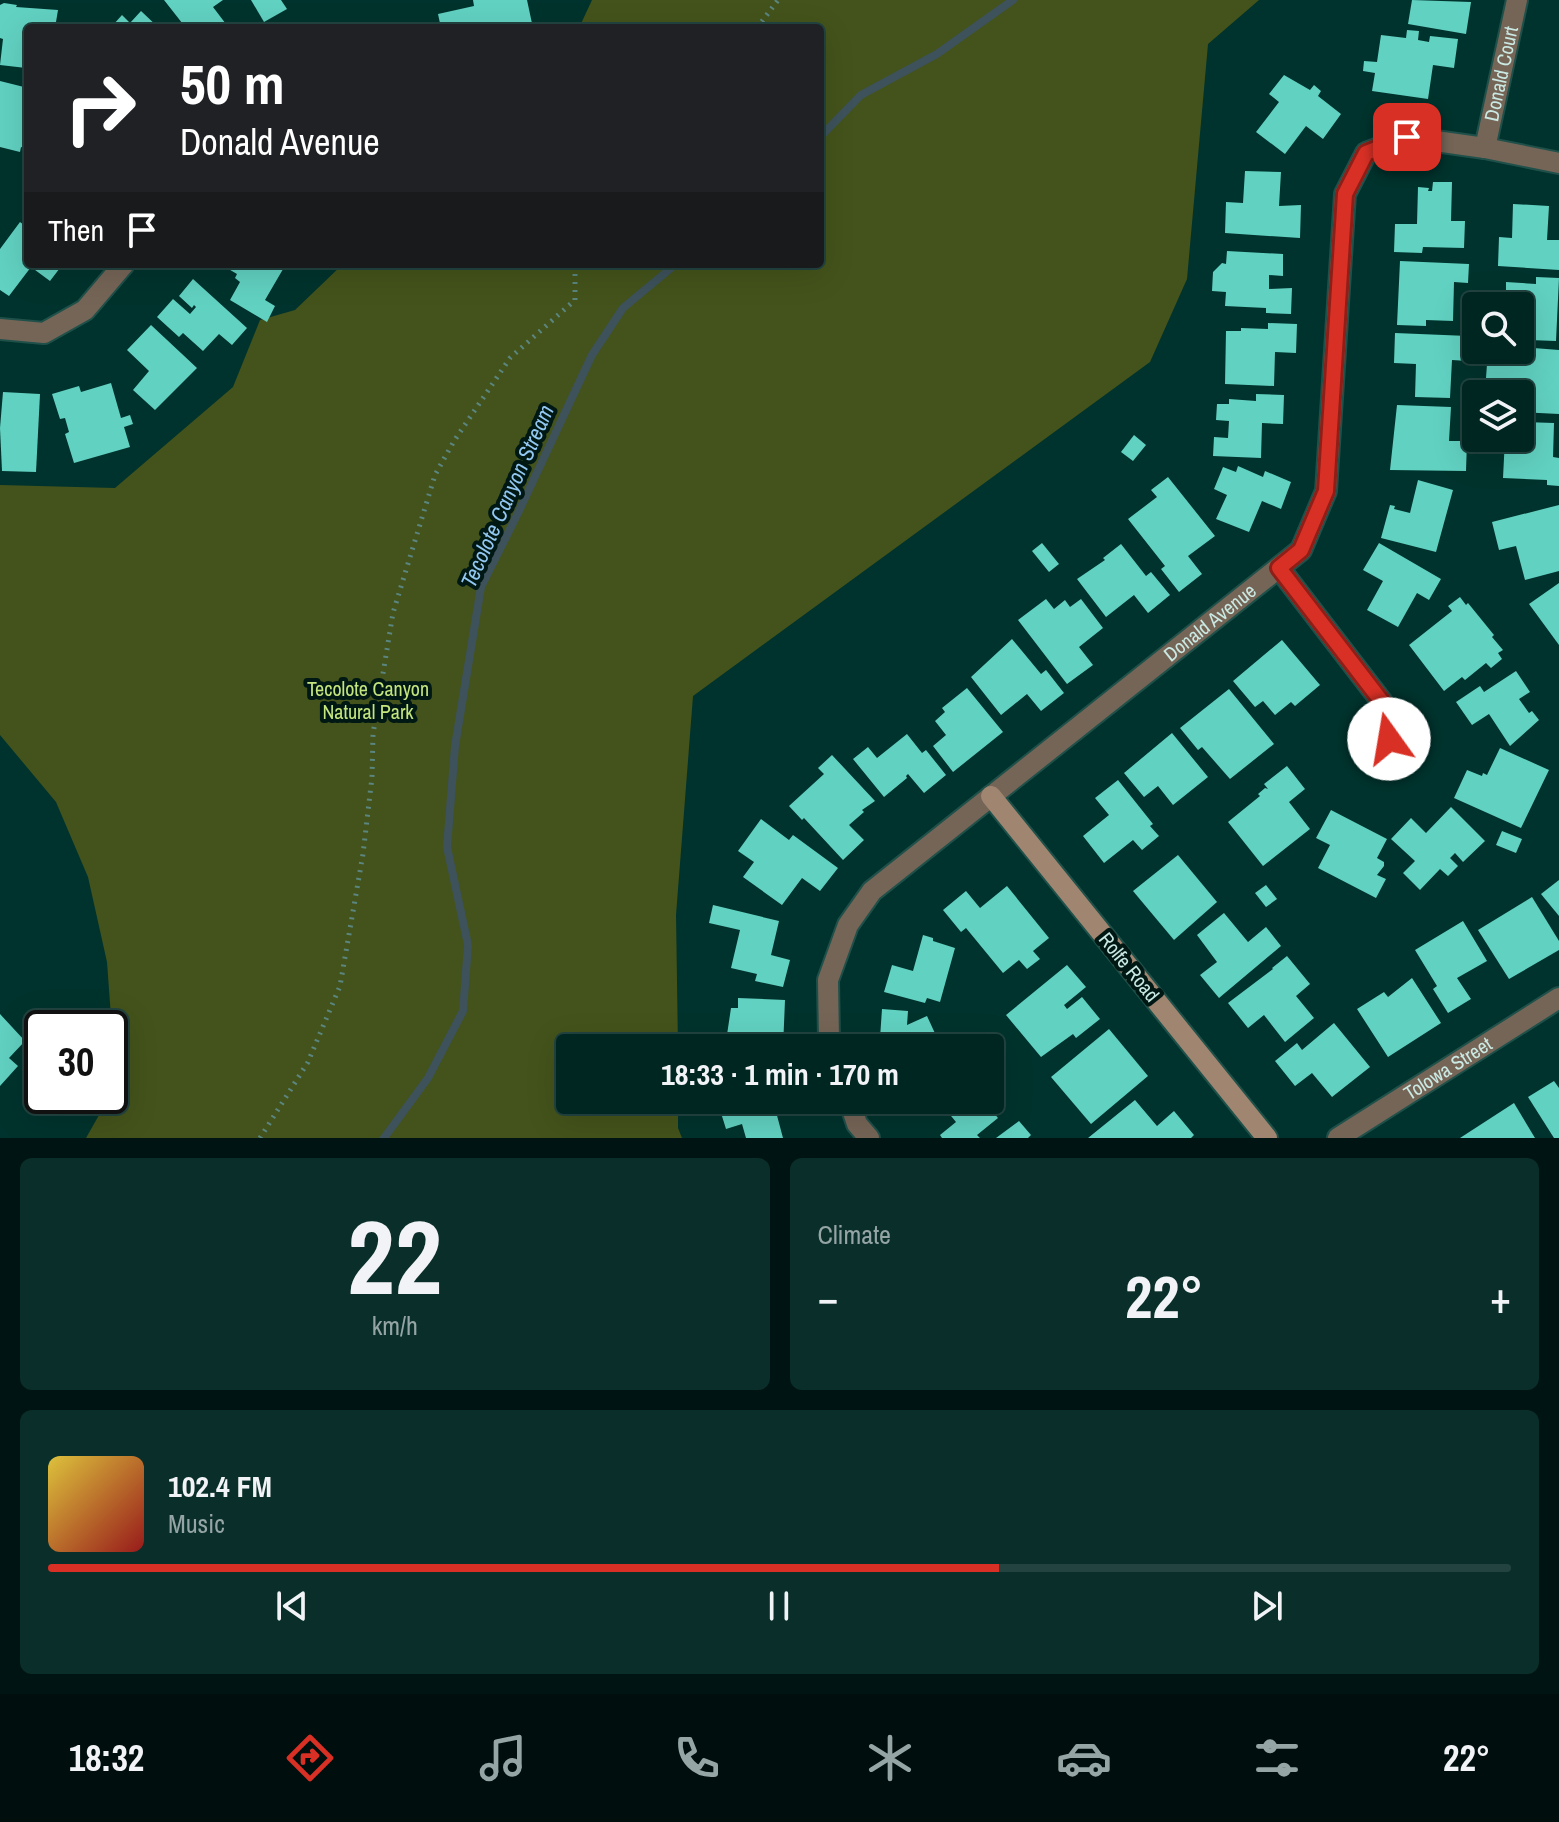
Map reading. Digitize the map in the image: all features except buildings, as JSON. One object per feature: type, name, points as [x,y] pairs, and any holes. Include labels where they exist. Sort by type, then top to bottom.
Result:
[{"type":"street","name":"Donald Court","points":[[1485,148],[1517,0]]},
{"type":"street","name":"Donald Avenue","points":[[829,1034],[828,980],[848,925],[872,891],[1301,550],[1326,491],[1345,194],[1366,153],[1407,137],[1559,163]]},
{"type":"street","points":[[0,329],[44,333],[85,310],[121,268]]},
{"type":"street","points":[[1279,568],[1382,702],[1389,739]]},
{"type":"street","name":"Rolfe Road","points":[[991,796],[1267,1138]]},
{"type":"street","name":"Tolowa Street","points":[[1338,1138],[1559,998]]},
{"type":"street","points":[[854,1114],[857,1124],[869,1138]]},
{"type":"path","points":[[760,24],[778,0]]},
{"type":"path","points":[[260,1138],[308,1062],[340,986],[363,854],[372,777],[373,734],[393,613],[435,475],[510,358],[575,300],[575,268]]},
{"type":"green space","name":"Tecolote Canyon Natural Park","points":[[592,0],[1259,0],[1208,44],[1187,279],[1150,362],[693,696],[676,915],[678,1034],[556,1034],[556,1114],[678,1114],[682,1138],[86,1138],[100,1114],[128,1114],[128,1010],[111,1010],[107,962],[88,877],[56,802],[0,735],[0,485],[115,488],[233,387],[260,320],[295,310],[339,268],[824,268],[824,24],[581,24]]},
{"type":"waterway","name":"Tecolote Canyon Stream","points":[[824,133],[861,95],[937,54],[1013,0]]},
{"type":"waterway","name":"Tecolote Canyon Stream","points":[[384,1138],[428,1078],[463,1011],[468,945],[447,847],[455,746],[481,587],[592,355],[623,308],[671,268]]},
{"type":"route","points":[[1389,739],[1382,702],[1279,568],[1301,550],[1326,491],[1345,194],[1366,153],[1407,137]]}]
